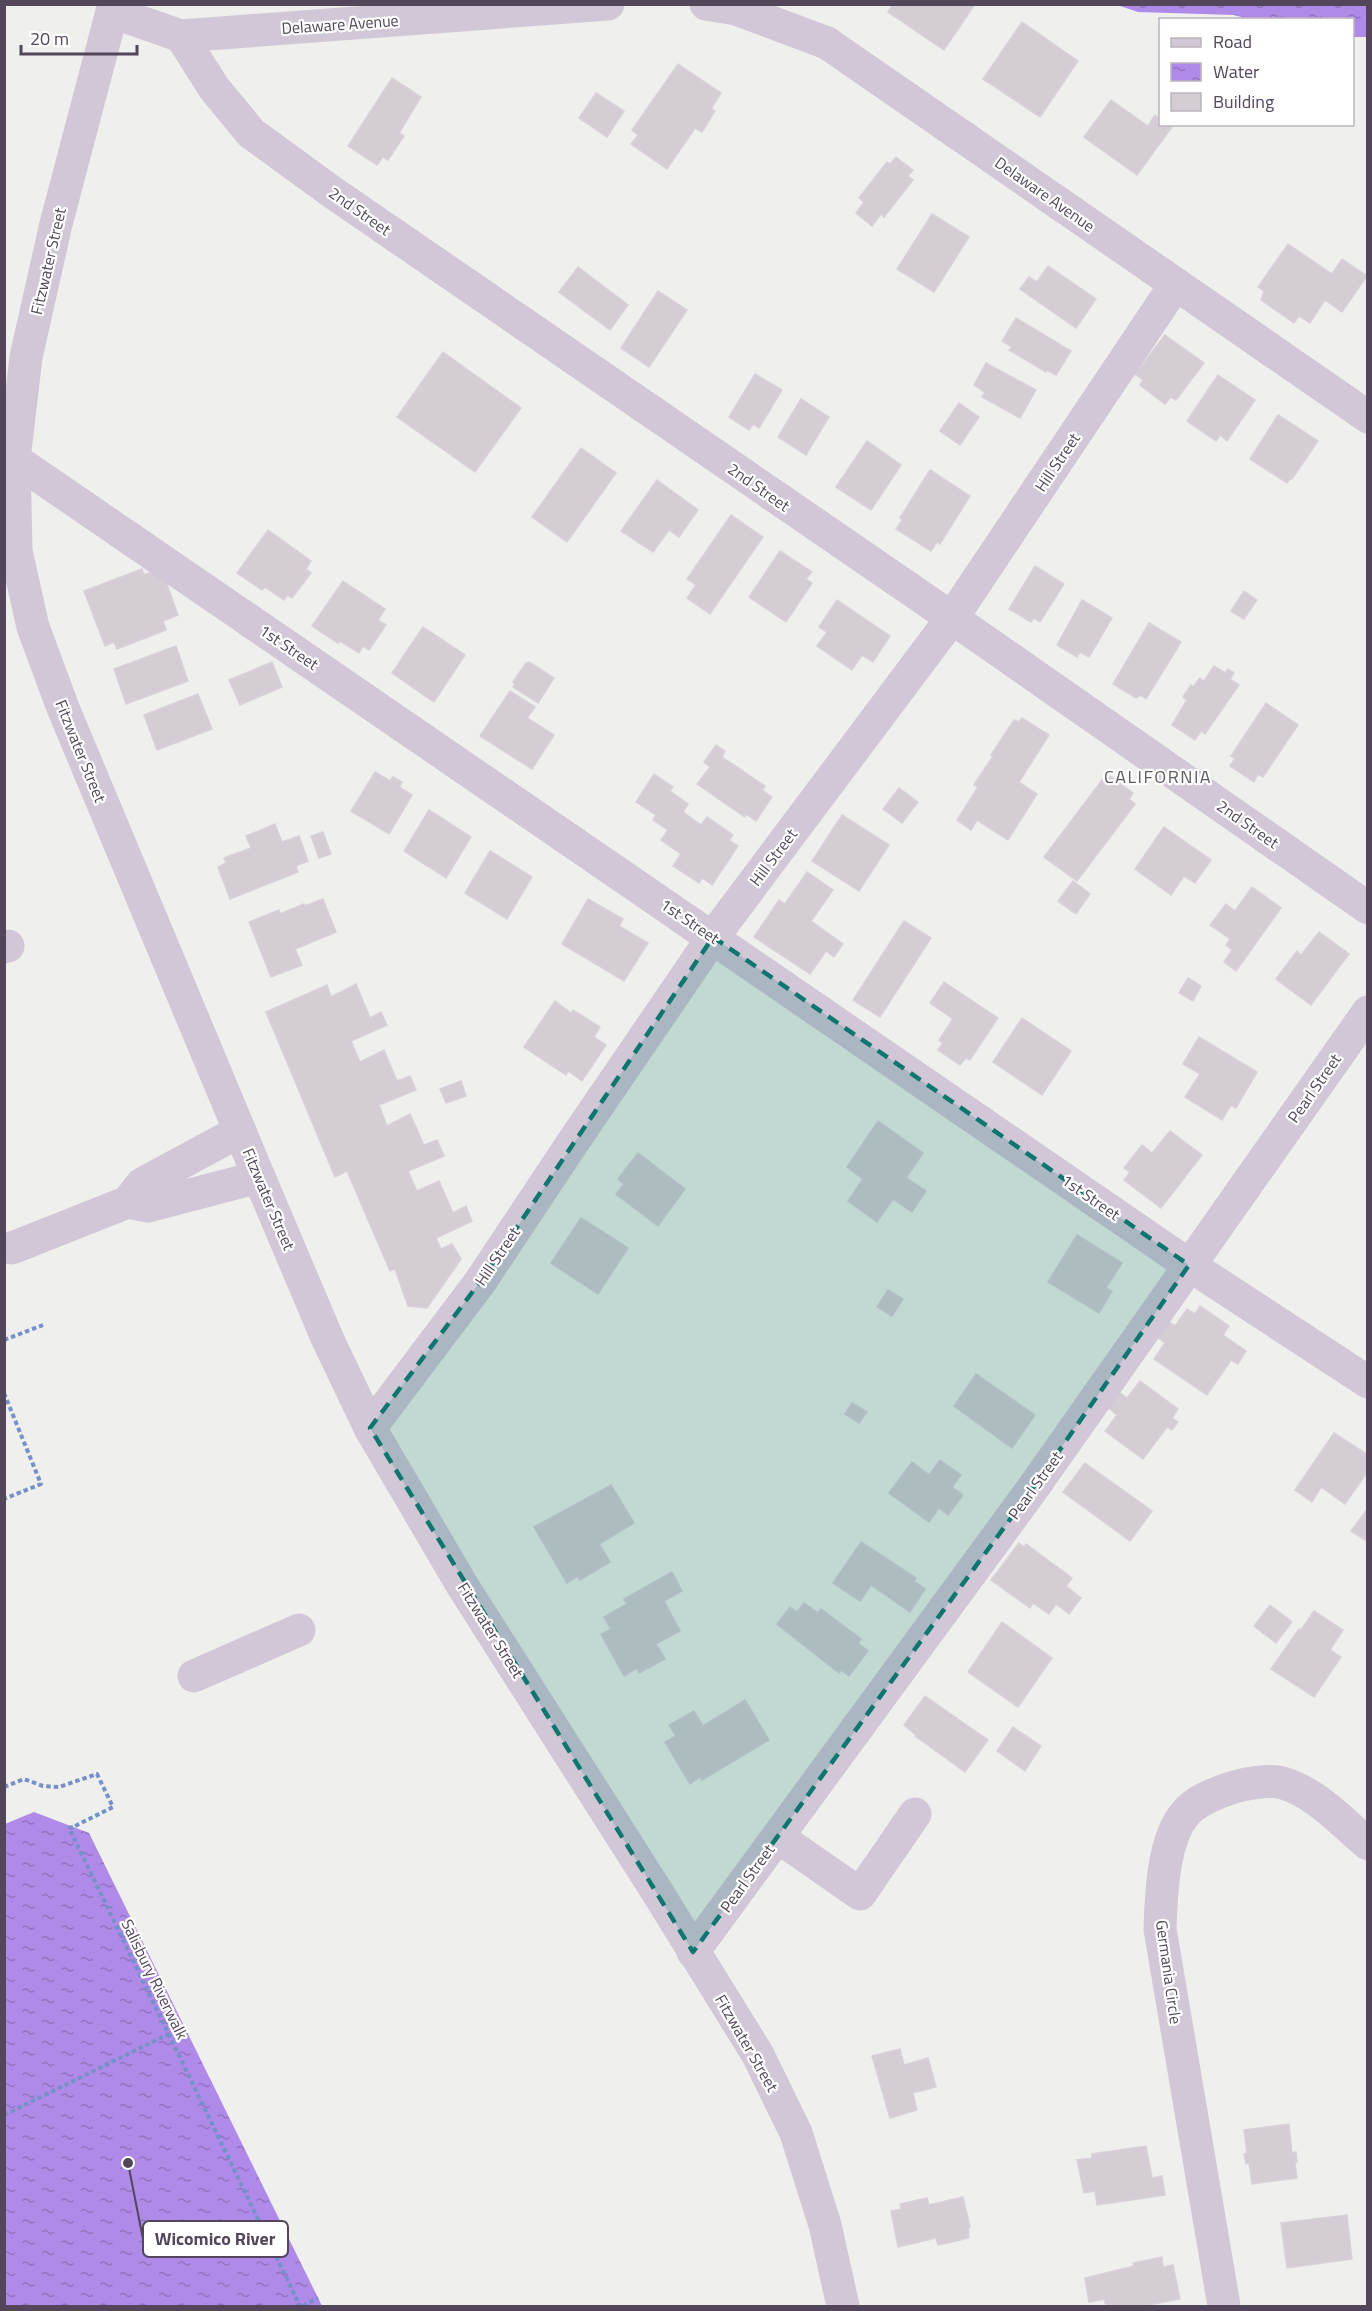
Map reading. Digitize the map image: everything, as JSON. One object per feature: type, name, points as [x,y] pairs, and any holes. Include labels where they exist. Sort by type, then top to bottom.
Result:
[{"type":"street","name":"Delaware Avenue","points":[[113,8],[181,36],[608,4]]},
{"type":"street","name":"Delaware Avenue","points":[[706,4],[736,9],[827,43],[1368,417]]},
{"type":"street","name":"Fitzwater Street","points":[[113,8],[56,224],[26,357],[14,459],[16,551],[33,627],[63,708],[240,1131],[328,1340],[370,1428],[462,1585],[758,2055],[796,2133],[825,2225],[843,2307]]},
{"type":"street","name":"2nd Street","points":[[181,36],[214,88],[251,133],[342,199],[952,618],[1368,908]]},
{"type":"street","name":"Hill Street","points":[[370,1428],[480,1282],[570,1145],[713,937],[952,618],[1175,285]]},
{"type":"street","name":"1st Street","points":[[14,459],[1190,1265],[1368,1382]]},
{"type":"street","name":"Pearl Street","points":[[693,1952],[1033,1488],[1368,1012]]},
{"type":"street","points":[[12,1248],[128,1202],[142,1184],[240,1131]]},
{"type":"street","points":[[128,1202],[148,1206],[260,1177]]},
{"type":"street","points":[[194,1676],[299,1630]]},
{"type":"street","name":"Germania Circle","points":[[1224,2307],[1160,1929],[1162,1876],[1175,1833],[1185,1813],[1211,1795],[1243,1784],[1281,1782],[1317,1800],[1368,1844]]},
{"type":"street","points":[[778,1837],[860,1894],[915,1814]]},
{"type":"path","points":[[4,1340],[44,1325]]},
{"type":"path","points":[[4,1393],[41,1484],[4,1499]]},
{"type":"path","name":"Salisbury Riverwalk","points":[[4,1787],[24,1779],[59,1787],[97,1774],[114,1808],[69,1828],[301,2307]]},
{"type":"path","points":[[4,2115],[183,2027]]},
{"type":"path","points":[[301,2307],[318,2298]]},
{"type":"highlighted area","points":[[713,937],[1189,1265],[1033,1488],[693,1952],[370,1428],[480,1282]]},
{"type":"water","points":[[1117,5],[1367,5],[1367,37],[1354,37],[1354,18],[1244,18],[1234,15],[1138,12]]},
{"type":"water","points":[[34,1812],[89,1833],[322,2306],[5,2306],[5,1824]]},
{"type":"building","points":[[893,4],[975,4],[944,50],[888,12]]},
{"type":"building","points":[[1022,22],[1078,61],[1040,117],[983,79]]},
{"type":"building","points":[[678,64],[721,93],[711,109],[715,111],[702,132],[695,128],[667,169],[631,144],[638,135],[632,130]]},
{"type":"building","points":[[392,78],[421,97],[399,133],[404,136],[388,160],[383,157],[377,165],[348,146]]},
{"type":"building","points":[[596,93],[624,111],[607,137],[579,118]]},
{"type":"building","points":[[1111,100],[1148,126],[1155,115],[1159,118],[1159,126],[1172,127],[1137,175],[1084,137]]},
{"type":"building","points":[[896,157],[913,170],[908,176],[913,180],[884,217],[881,214],[872,226],[856,213],[864,202],[859,198],[887,162],[890,164]]},
{"type":"building","points":[[932,214],[969,237],[934,292],[897,269]]},
{"type":"building","points":[[1288,244],[1332,274],[1342,259],[1367,276],[1342,312],[1325,300],[1310,323],[1299,316],[1294,323],[1261,300],[1264,291],[1258,287]]},
{"type":"building","points":[[1048,266],[1096,299],[1076,328],[1020,289],[1029,277],[1037,282]]},
{"type":"building","points":[[578,267],[628,305],[610,330],[559,292]]},
{"type":"building","points":[[658,291],[687,310],[649,367],[621,348]]},
{"type":"building","points":[[1016,318],[1071,351],[1056,375],[1047,370],[1046,372],[1009,350],[1012,347],[1002,341]]},
{"type":"building","points":[[1165,335],[1204,363],[1176,400],[1171,397],[1165,404],[1140,385],[1143,380],[1135,374]]},
{"type":"building","points":[[443,352],[521,408],[475,472],[397,417]]},
{"type":"building","points":[[986,363],[1036,390],[1020,418],[982,397],[985,392],[974,385]]},
{"type":"building","points":[[755,374],[782,390],[759,428],[753,424],[749,430],[729,417]]},
{"type":"building","points":[[1218,375],[1255,400],[1227,441],[1220,435],[1216,441],[1187,421]]},
{"type":"building","points":[[801,399],[829,417],[806,455],[778,437]]},
{"type":"building","points":[[959,403],[979,417],[960,445],[940,431]]},
{"type":"building","points":[[1278,415],[1318,441],[1287,483],[1250,459]]},
{"type":"building","points":[[867,441],[901,465],[871,510],[836,487]]},
{"type":"building","points":[[581,448],[616,473],[567,542],[532,517]]},
{"type":"building","points":[[930,470],[970,496],[940,544],[937,542],[931,551],[896,529],[902,520],[900,518]]},
{"type":"building","points":[[657,480],[698,510],[679,537],[669,530],[653,552],[621,531]]},
{"type":"building","points":[[731,515],[763,537],[710,614],[687,598],[696,585],[687,579]]},
{"type":"building","points":[[268,530],[311,561],[306,569],[311,573],[292,598],[287,595],[284,600],[265,587],[262,590],[237,573]]},
{"type":"building","points":[[780,551],[812,572],[806,579],[812,583],[786,622],[749,597]]},
{"type":"building","points":[[1035,566],[1064,584],[1040,622],[1034,618],[1031,622],[1009,609]]},
{"type":"building","points":[[142,569],[144,575],[154,571],[165,579],[178,615],[163,621],[166,630],[117,649],[114,642],[105,646],[84,591]]},
{"type":"building","points":[[343,581],[385,609],[378,620],[386,625],[369,650],[363,646],[359,653],[312,626]]},
{"type":"building","points":[[1244,591],[1257,600],[1244,619],[1231,611]]},
{"type":"building","points":[[837,600],[890,636],[873,662],[862,655],[852,670],[817,646],[827,632],[819,627]]},
{"type":"building","points":[[1082,600],[1112,618],[1089,657],[1080,652],[1077,657],[1057,645]]},
{"type":"building","points":[[1149,623],[1181,642],[1146,699],[1140,695],[1136,698],[1113,684]]},
{"type":"building","points":[[423,627],[465,655],[434,702],[392,673]]},
{"type":"building","points":[[176,646],[188,681],[126,704],[114,669]]},
{"type":"building","points":[[272,662],[282,687],[240,705],[229,680]]},
{"type":"building","points":[[529,662],[554,678],[538,703],[513,687],[515,684],[513,682]]},
{"type":"building","points":[[1214,666],[1225,673],[1228,669],[1234,673],[1230,679],[1239,685],[1205,734],[1201,731],[1195,740],[1172,725],[1187,700],[1183,697],[1191,685],[1193,687],[1200,678],[1204,681]]},
{"type":"building","points":[[510,691],[535,707],[527,718],[554,735],[532,769],[480,736]]},
{"type":"building","points":[[198,694],[212,729],[157,750],[144,715]]},
{"type":"building","points":[[1266,703],[1298,725],[1263,777],[1258,774],[1254,782],[1230,766],[1235,758],[1231,756]]},
{"type":"building","points":[[1022,718],[1049,735],[1019,782],[1037,794],[1008,840],[977,820],[971,830],[957,820],[978,787],[974,785],[993,756],[991,755],[1014,720],[1019,722]]},
{"type":"building","points":[[716,745],[725,751],[722,757],[765,786],[762,790],[772,797],[756,821],[746,814],[745,817],[697,784],[710,767],[704,762]]},
{"type":"building","points":[[375,772],[390,781],[393,777],[402,782],[399,787],[412,795],[389,834],[351,811]]},
{"type":"building","points":[[654,774],[673,787],[670,791],[688,804],[683,812],[701,825],[707,817],[733,835],[729,840],[738,846],[712,885],[702,878],[699,883],[673,866],[681,854],[661,840],[668,830],[653,820],[656,815],[636,802]]},
{"type":"building","points":[[1110,776],[1133,793],[1129,799],[1135,804],[1077,881],[1044,857],[1102,780],[1105,783]]},
{"type":"building","points":[[899,788],[918,802],[902,823],[883,809]]},
{"type":"building","points":[[429,810],[471,837],[446,878],[404,851]]},
{"type":"building","points":[[842,815],[889,845],[859,891],[812,861]]},
{"type":"building","points":[[275,824],[282,842],[299,836],[308,861],[296,866],[298,872],[230,899],[218,867],[226,863],[224,858],[251,848],[246,836]]},
{"type":"building","points":[[1164,827],[1211,860],[1195,883],[1184,876],[1171,895],[1135,869]]},
{"type":"building","points":[[323,832],[331,854],[319,858],[311,836]]},
{"type":"building","points":[[490,851],[532,877],[507,919],[465,893]]},
{"type":"building","points":[[807,872],[833,890],[811,921],[843,944],[834,957],[826,951],[810,974],[754,937],[779,900],[785,904]]},
{"type":"building","points":[[1073,881],[1090,894],[1076,914],[1058,901]]},
{"type":"building","points":[[1252,887],[1281,908],[1236,971],[1224,962],[1232,950],[1226,945],[1230,939],[1210,925],[1226,904],[1235,911]]},
{"type":"building","points":[[323,899],[336,932],[295,949],[302,965],[271,977],[249,922],[279,910],[280,914]]},
{"type":"building","points":[[588,899],[623,919],[619,926],[648,943],[624,981],[562,944]]},
{"type":"building","points":[[904,921],[931,938],[880,1017],[853,1000]]},
{"type":"building","points":[[1319,932],[1349,954],[1311,1005],[1276,979],[1297,951],[1301,955]]},
{"type":"building","points":[[1188,978],[1201,986],[1193,1001],[1179,993]]},
{"type":"building","points":[[944,982],[998,1018],[970,1060],[966,1058],[960,1065],[938,1050],[943,1043],[939,1040],[953,1019],[930,1003]]},
{"type":"building","points":[[356,984],[370,1018],[381,1012],[387,1025],[351,1041],[360,1062],[384,1050],[397,1081],[410,1076],[416,1090],[379,1105],[387,1126],[410,1114],[424,1145],[437,1140],[444,1156],[408,1171],[417,1191],[439,1181],[453,1213],[466,1206],[472,1221],[436,1238],[441,1249],[452,1244],[461,1259],[427,1308],[408,1306],[395,1269],[390,1271],[347,1171],[335,1177],[266,1012],[327,985],[331,997]]},
{"type":"building","points":[[555,1001],[571,1013],[573,1010],[600,1027],[594,1037],[606,1045],[582,1081],[568,1071],[566,1075],[524,1047]]},
{"type":"building","points":[[1022,1018],[1071,1051],[1042,1095],[993,1062]]},
{"type":"building","points":[[1199,1037],[1257,1072],[1236,1108],[1231,1105],[1222,1120],[1185,1097],[1200,1074],[1183,1064]]},
{"type":"building","points":[[461,1081],[466,1096],[446,1103],[440,1089]]},
{"type":"building","points":[[878,1121],[923,1153],[906,1178],[926,1191],[912,1212],[893,1199],[877,1222],[848,1201],[863,1179],[847,1167]]},
{"type":"building","points":[[1170,1131],[1202,1155],[1161,1208],[1124,1180],[1130,1172],[1124,1168],[1142,1145],[1152,1153]]},
{"type":"building","points":[[638,1153],[685,1189],[658,1226],[616,1194],[624,1184],[618,1179]]},
{"type":"building","points":[[581,1218],[628,1248],[598,1294],[551,1263]]},
{"type":"building","points":[[1077,1235],[1122,1263],[1106,1288],[1112,1291],[1099,1313],[1048,1282]]},
{"type":"building","points":[[888,1290],[903,1299],[892,1316],[877,1307]]},
{"type":"building","points":[[1200,1306],[1229,1326],[1223,1335],[1246,1351],[1238,1364],[1231,1360],[1207,1395],[1154,1359],[1165,1343],[1157,1337],[1167,1321],[1175,1326],[1187,1309],[1195,1314]]},
{"type":"building","points":[[976,1374],[1035,1415],[1012,1448],[954,1406]]},
{"type":"building","points":[[1140,1381],[1178,1409],[1172,1418],[1178,1422],[1172,1430],[1167,1427],[1143,1459],[1105,1431],[1117,1415],[1107,1407],[1119,1392],[1127,1398]]},
{"type":"building","points":[[852,1403],[867,1412],[859,1423],[845,1414]]},
{"type":"building","points":[[1334,1433],[1368,1455],[1368,1471],[1345,1504],[1321,1487],[1312,1502],[1295,1490]]},
{"type":"building","points":[[940,1460],[961,1475],[952,1487],[963,1495],[948,1515],[939,1508],[929,1522],[889,1493],[912,1462],[929,1475]]},
{"type":"building","points":[[1085,1463],[1152,1511],[1130,1541],[1063,1492]]},
{"type":"building","points":[[611,1485],[634,1523],[599,1544],[610,1562],[580,1580],[578,1576],[567,1583],[534,1527]]},
{"type":"building","points":[[1368,1508],[1368,1542],[1351,1531]]},
{"type":"building","points":[[861,1542],[916,1578],[914,1581],[925,1589],[910,1612],[871,1585],[860,1601],[833,1583]]},
{"type":"building","points":[[1019,1543],[1024,1547],[1026,1544],[1072,1578],[1066,1586],[1081,1598],[1069,1614],[1056,1604],[1049,1614],[1033,1603],[1030,1608],[991,1580]]},
{"type":"building","points":[[672,1572],[682,1591],[664,1601],[680,1631],[656,1644],[665,1659],[639,1673],[637,1668],[624,1676],[601,1634],[611,1629],[604,1617],[627,1604],[624,1599]]},
{"type":"building","points":[[804,1603],[818,1613],[821,1609],[861,1639],[858,1643],[868,1651],[849,1676],[841,1670],[839,1673],[777,1624],[790,1607],[797,1612]]},
{"type":"building","points":[[1270,1605],[1292,1622],[1276,1643],[1254,1626]]},
{"type":"building","points":[[1314,1611],[1343,1630],[1330,1650],[1341,1657],[1314,1697],[1271,1669]]},
{"type":"building","points":[[1002,1622],[1052,1658],[1018,1707],[968,1672]]},
{"type":"building","points":[[925,1696],[988,1740],[965,1772],[915,1736],[904,1725]]},
{"type":"building","points":[[745,1700],[769,1740],[702,1780],[700,1777],[690,1784],[665,1742],[676,1736],[669,1725],[694,1711],[703,1726]]},
{"type":"building","points":[[1013,1727],[1041,1746],[1025,1771],[997,1751]]},
{"type":"building","points":[[900,2049],[904,2065],[928,2058],[936,2087],[913,2093],[917,2110],[890,2118],[872,2056]]},
{"type":"building","points":[[1289,2124],[1292,2153],[1296,2152],[1297,2178],[1252,2184],[1249,2163],[1246,2164],[1244,2154],[1247,2153],[1244,2130]]},
{"type":"building","points":[[1146,2146],[1152,2178],[1162,2176],[1165,2195],[1097,2205],[1095,2191],[1084,2193],[1077,2160],[1092,2158],[1092,2154]]},
{"type":"building","points":[[963,2197],[970,2227],[968,2228],[969,2238],[938,2245],[936,2238],[898,2247],[891,2211],[901,2209],[900,2204],[927,2198],[929,2205]]},
{"type":"building","points":[[1347,2215],[1352,2259],[1287,2268],[1281,2223]]},
{"type":"building","points":[[1162,2257],[1163,2267],[1173,2265],[1180,2299],[1144,2306],[1106,2306],[1104,2299],[1089,2302],[1085,2278],[1134,2266],[1133,2263]]},
{"type":"place","name":"Wicomico River","points":[[128,2163]]},
{"type":"district","name":"CALIFORNIA","points":[[1158,777]]}]
